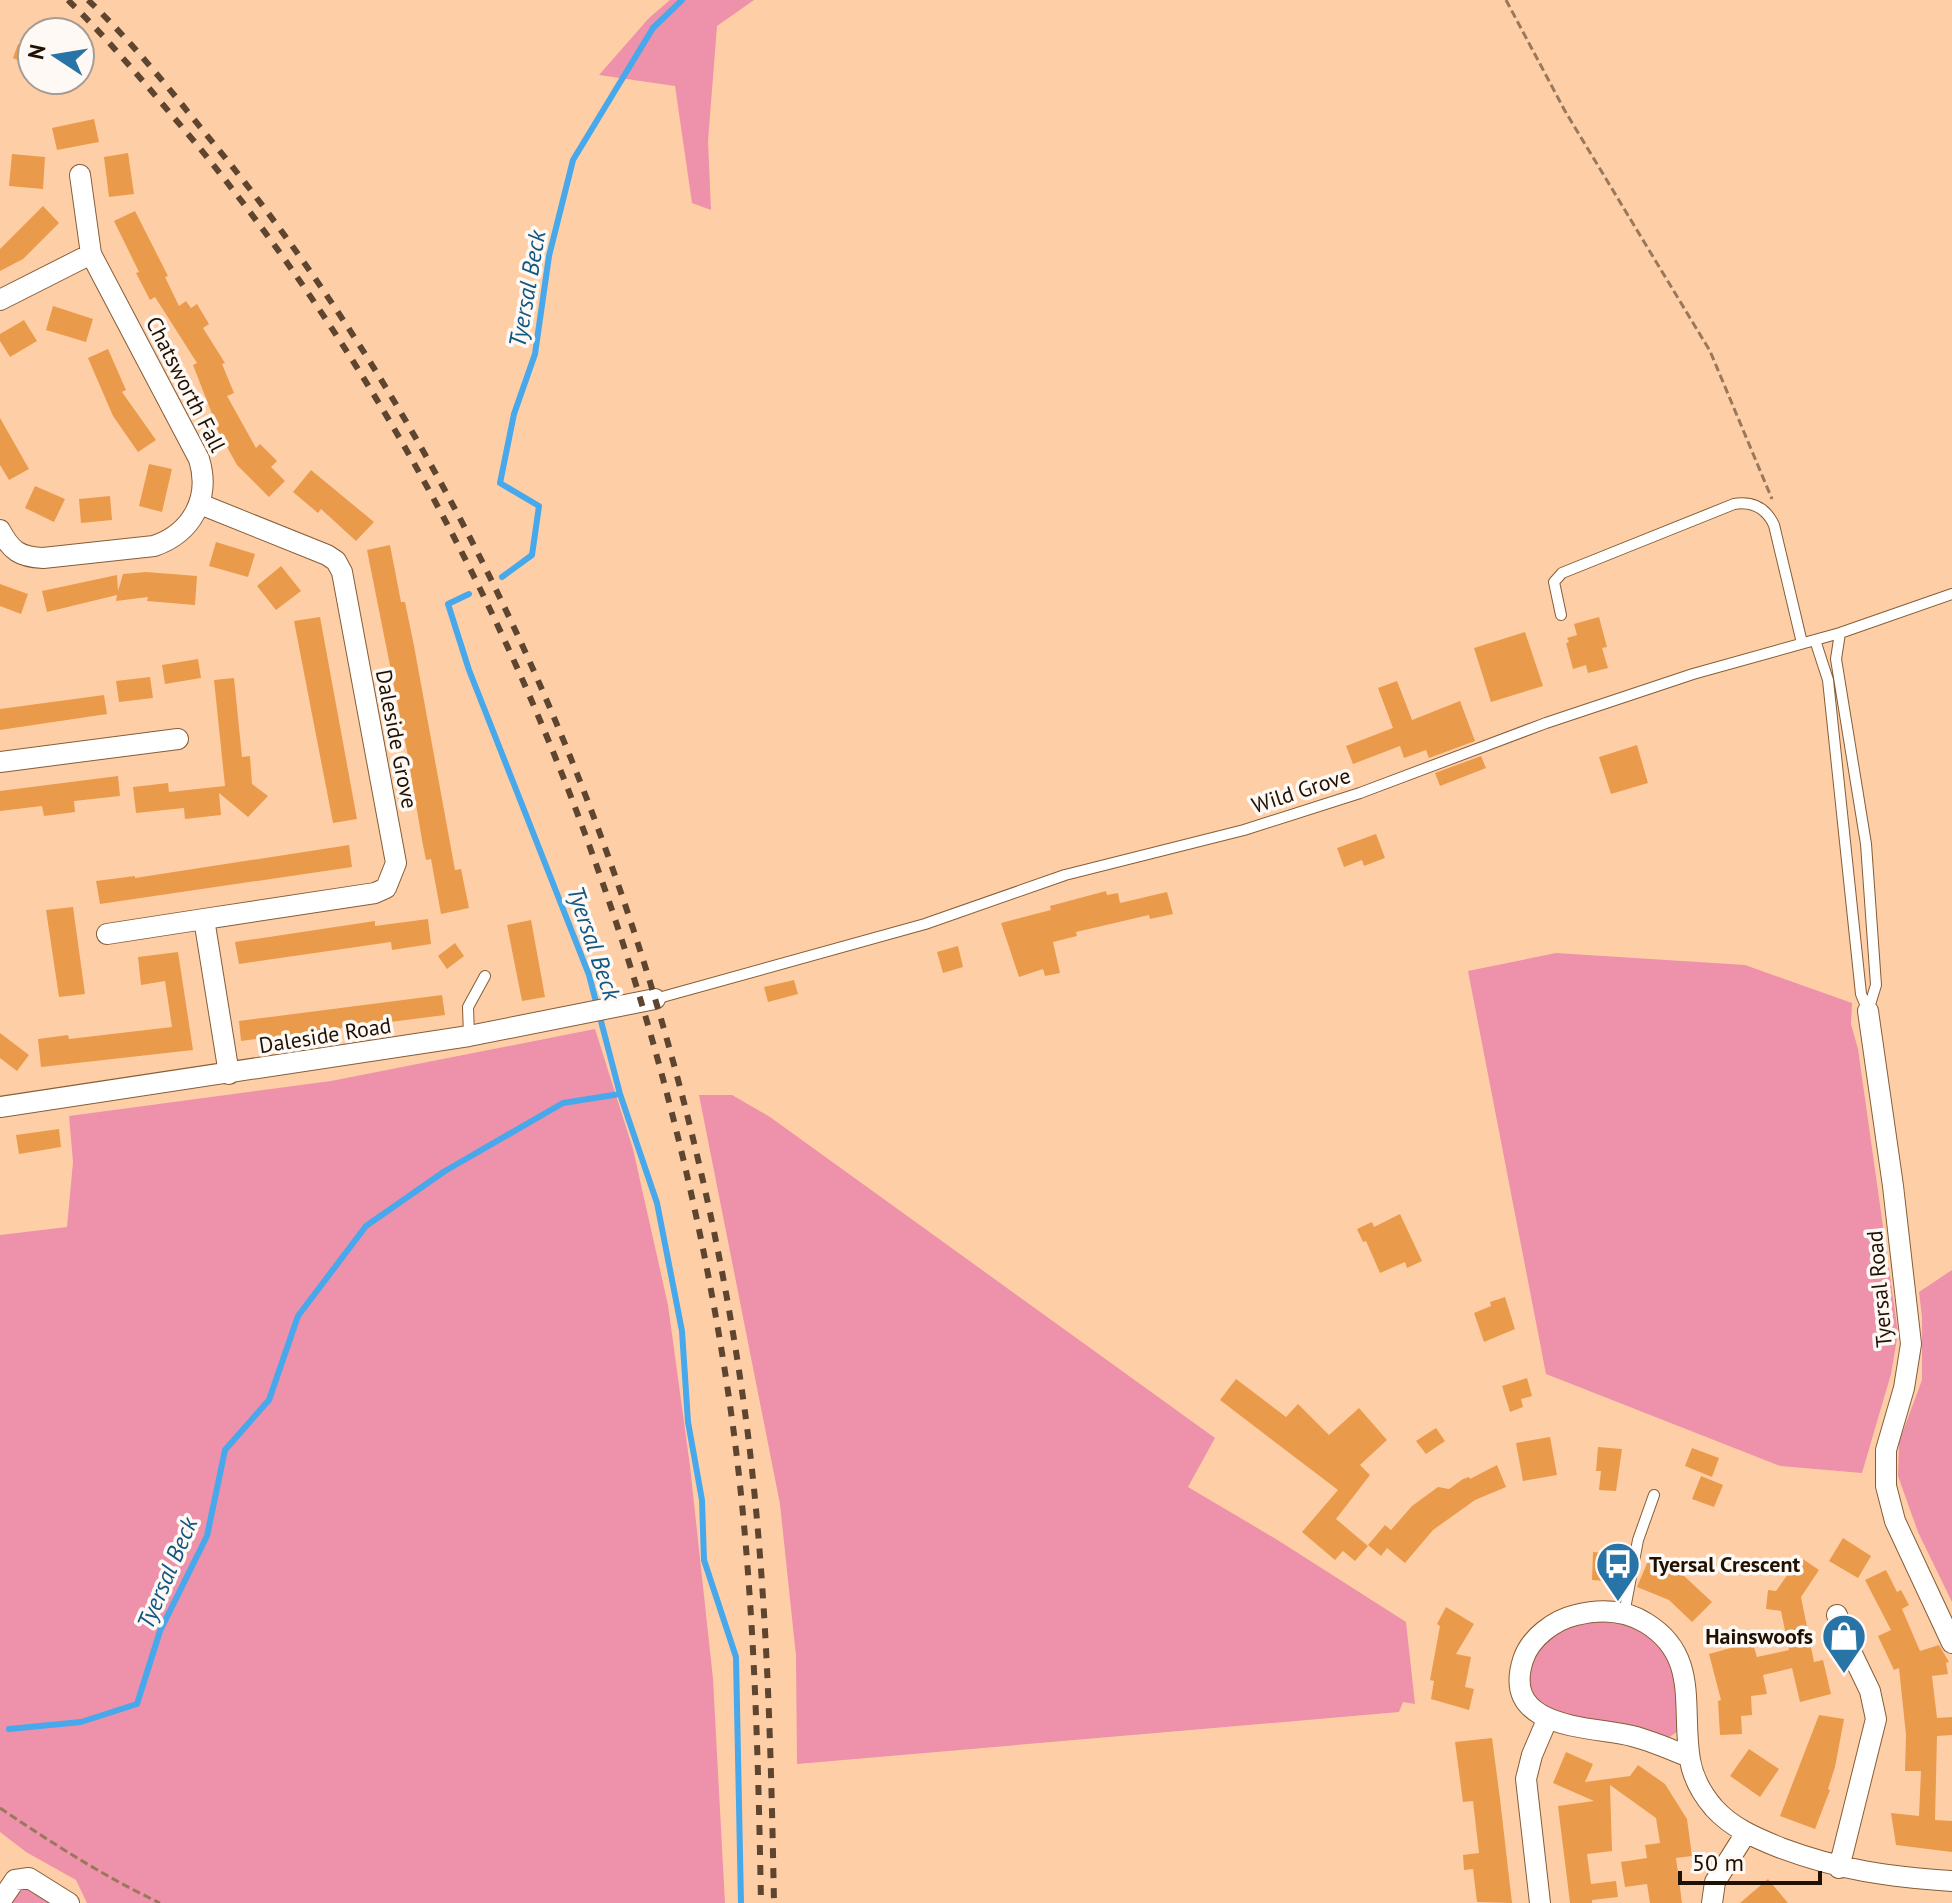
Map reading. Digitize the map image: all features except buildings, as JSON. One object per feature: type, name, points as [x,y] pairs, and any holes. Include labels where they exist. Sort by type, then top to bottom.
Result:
[{"type":"street","name":"Chatsworth Fall","points":[[80,175],[91,254],[199,459],[203,470],[200,504]]},
{"type":"street","points":[[0,300],[91,254]]},
{"type":"street","points":[[0,530],[16,553],[28,557],[154,546],[180,533],[200,504]]},
{"type":"street","name":"Daleside Grove","points":[[107,934],[375,893],[386,888],[396,863],[342,572],[336,561],[308,546],[200,504]]},
{"type":"street","points":[[0,762],[178,739]]},
{"type":"street","points":[[204,919],[229,1074]]},
{"type":"street","name":"Daleside Road","points":[[0,1107],[469,1036],[655,999]]},
{"type":"street","name":"Tyersal Road","points":[[1868,1011],[1911,1344],[1904,1388],[1886,1450],[1886,1486],[1895,1521],[1952,1643]]},
{"type":"street","points":[[1689,1757],[1642,1738],[1547,1720],[1530,1706],[1520,1685],[1522,1662],[1528,1650],[1548,1628],[1572,1616],[1598,1611],[1638,1618],[1662,1636],[1679,1660],[1687,1689],[1689,1757],[1695,1778],[1714,1807],[1732,1825],[1839,1868],[1896,1877],[1952,1881]]},
{"type":"street","points":[[1837,1615],[1870,1691],[1876,1719],[1839,1868]]},
{"type":"street","points":[[1540,1903],[1526,1779],[1547,1720]]},
{"type":"street","points":[[1712,1903],[1715,1882],[1746,1833]]},
{"type":"street","points":[[0,1902],[15,1880],[29,1878],[69,1903]]},
{"type":"lane","points":[[1561,615],[1554,582],[1562,573],[1734,504],[1749,503],[1762,509],[1774,525],[1802,643]]},
{"type":"lane","name":"Wild Grove","points":[[655,999],[925,924],[1065,875],[1244,830],[1360,793],[1546,723],[1693,674],[1840,633],[1952,594]]},
{"type":"lane","points":[[1840,633],[1836,659],[1848,720],[1867,859],[1876,985],[1868,1011]]},
{"type":"lane","points":[[1815,640],[1828,680],[1861,994],[1868,1011]]},
{"type":"lane","points":[[469,1036],[468,1007],[485,976]]},
{"type":"lane","points":[[1624,1614],[1638,1540],[1654,1495]]},
{"type":"path","points":[[1506,0],[1565,111],[1710,351],[1777,512]]},
{"type":"path","points":[[0,1808],[78,1860],[160,1903]]},
{"type":"shaded area","points":[[670,0],[754,0],[717,26],[708,141],[711,210],[692,203],[675,86],[599,75],[649,18]]},
{"type":"shaded area","points":[[1556,953],[1745,965],[1852,1003],[1851,1024],[1858,1049],[1898,1333],[1891,1374],[1862,1473],[1780,1466],[1546,1374],[1468,971]]},
{"type":"shaded area","points":[[595,1029],[633,1149],[668,1305],[690,1466],[713,1679],[725,1903],[87,1903],[76,1880],[26,1852],[0,1832],[0,1235],[67,1227],[73,1162],[69,1116],[331,1081]]},
{"type":"shaded area","points":[[699,1095],[732,1095],[770,1117],[1215,1438],[1188,1487],[1406,1622],[1415,1704],[1403,1702],[1399,1712],[797,1764],[796,1656],[780,1504]]},
{"type":"shaded area","points":[[1952,1270],[1952,1602],[1918,1532],[1898,1476],[1899,1442],[1922,1380],[1919,1292]]},
{"type":"shaded area","points":[[1581,1620],[1622,1622],[1647,1634],[1665,1652],[1677,1676],[1678,1731],[1668,1738],[1555,1715],[1535,1698],[1529,1680],[1531,1663],[1554,1632]]},
{"type":"shaded area","points":[[33,1888],[54,1903],[10,1903],[19,1891]]},
{"type":"waterway","name":"Tyersal Beck","points":[[502,577],[532,555],[539,506],[500,483],[514,414],[535,354],[549,256],[573,160],[653,28],[682,0]]},
{"type":"waterway","name":"Tyersal Beck","points":[[469,594],[448,604],[469,670],[589,975],[620,1094],[657,1203],[682,1331],[688,1422],[702,1500],[704,1560],[736,1657],[741,1903]]},
{"type":"waterway","name":"Tyersal Beck","points":[[9,1729],[81,1722],[137,1704],[160,1631],[207,1536],[225,1450],[269,1400],[298,1316],[366,1226],[445,1171],[563,1103],[620,1094]]},
{"type":"railway","points":[[68,0],[117,51],[193,140],[299,280],[394,429],[479,586],[552,749],[614,917],[666,1088],[705,1261],[734,1434],[751,1609],[761,1903]]},
{"type":"railway","points":[[88,0],[134,48],[205,133],[311,272],[407,422],[492,581],[566,746],[629,916],[680,1088],[720,1262],[748,1435],[764,1610],[774,1903]]},
{"type":"place","name":"Tyersal Crescent","points":[[1618,1603]]},
{"type":"place","name":"Hainswoofs","points":[[1844,1675]]}]
